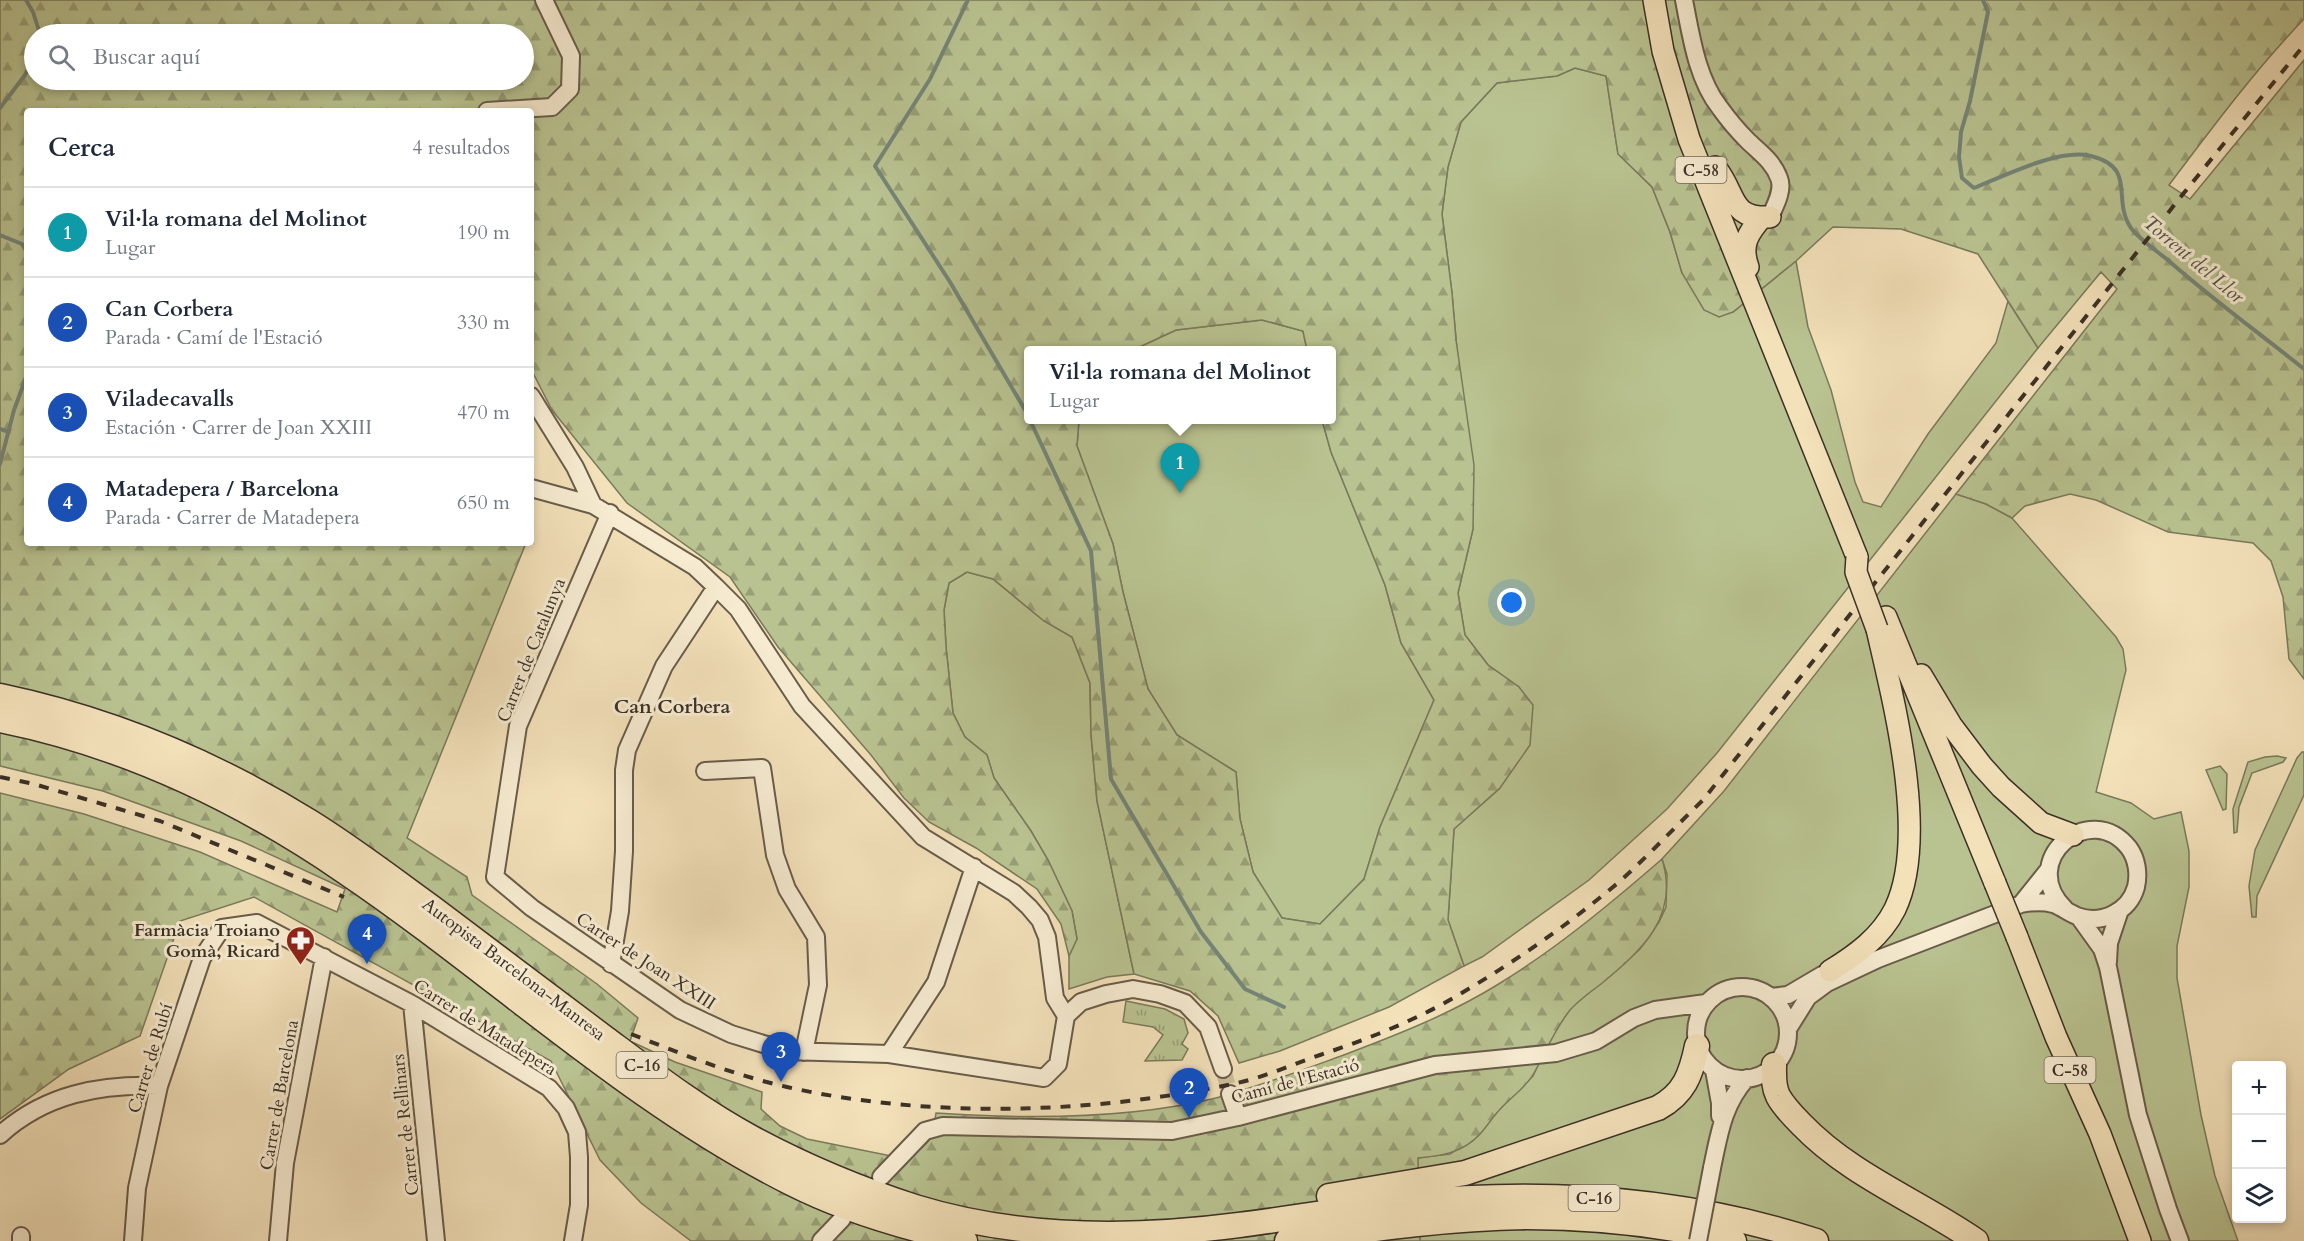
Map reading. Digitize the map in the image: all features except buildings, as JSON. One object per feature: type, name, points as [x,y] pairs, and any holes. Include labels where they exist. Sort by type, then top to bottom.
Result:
[{"type":"highway","name":"Autopista Barcelona-Manresa","points":[[0,696],[65,713],[153,743],[203,763],[280,803],[368,861],[691,1100],[750,1137],[824,1173],[861,1189],[922,1209],[987,1223],[1070,1233],[1171,1232],[1235,1226],[1407,1203],[1528,1196],[1592,1198],[1725,1216],[1816,1241]]},
{"type":"highway","name":"Autopista Barcelona-Manresa","points":[[0,720],[40,729],[120,754],[158,768],[238,806],[346,872],[618,1074],[711,1139],[794,1185],[916,1230],[965,1241]]},
{"type":"highway","points":[[824,1173],[928,1201],[1034,1219],[1110,1222],[1236,1211],[1465,1173],[1608,1127],[1673,1100],[1689,1076],[1696,1040]]},
{"type":"highway","points":[[1774,1065],[1774,1085],[1778,1096],[1785,1107],[1814,1137],[1837,1157],[1872,1180],[1949,1222],[1976,1241]]},
{"type":"highway","name":"C-16","points":[[1287,1241],[1410,1225],[1528,1217],[1651,1226],[1734,1241]]},
{"type":"main road","name":"C-58","points":[[1654,0],[1663,51],[1689,140],[1768,332],[1843,525],[1857,557],[1868,569],[1886,627],[1995,883],[2056,1037],[2126,1201],[2140,1241]]},
{"type":"main road","name":"C-58","points":[[1665,0],[1680,70],[1715,167],[1837,480],[1847,511],[1843,525]]},
{"type":"main road","points":[[1715,167],[1739,209],[1745,214],[1766,217]]},
{"type":"main road","points":[[1766,217],[1750,230],[1744,242],[1744,256],[1763,309],[1768,332]]},
{"type":"main road","points":[[1755,268],[1757,239],[1766,217]]},
{"type":"main road","points":[[1886,627],[1912,659],[1947,718],[1982,766],[2031,816],[2041,823],[2073,835]]},
{"type":"main road","points":[[1830,971],[1868,945],[1882,929],[1894,911],[1902,892],[1906,869],[1909,826],[1886,627]]},
{"type":"main road","points":[[2126,1201],[2149,1241]]},
{"type":"street","points":[[534,108],[552,107],[570,89],[571,56],[544,0]]},
{"type":"street","points":[[1684,0],[1702,75],[1718,107],[1745,139],[1770,162],[1780,180],[1778,201],[1766,217]]},
{"type":"street","points":[[534,401],[575,467],[593,505]]},
{"type":"street","points":[[534,489],[593,505],[610,513],[695,567],[716,586],[738,609],[802,706],[923,837],[1014,893],[1040,920],[1047,937],[1055,998],[1066,1017],[1081,1002],[1106,994],[1133,989],[1160,994],[1185,1003],[1208,1027],[1223,1069]]},
{"type":"street","name":"Carrer de Catalunya","points":[[495,877],[518,726],[610,513]]},
{"type":"street","points":[[611,964],[621,901],[624,851],[624,770],[627,750],[664,666],[716,586]]},
{"type":"street","points":[[705,771],[762,768],[775,855],[787,889],[816,937],[818,985],[804,1052]]},
{"type":"street","points":[[2021,903],[2049,869],[2056,849],[2073,835],[2089,830],[2107,832],[2122,842],[2130,850],[2137,867],[2136,885],[2132,897],[2120,910],[2109,943],[2108,967]]},
{"type":"street","points":[[889,1054],[936,982],[974,867]]},
{"type":"street","points":[[2049,869],[2051,891],[2102,949],[2108,967],[2138,1115],[2180,1241]]},
{"type":"street","name":"Carrer de Joan XXIII","points":[[495,877],[532,908],[680,1010],[706,1024],[786,1051],[889,1054],[1044,1078],[1058,1064],[1066,1017]]},
{"type":"street","points":[[1655,1010],[1670,1009],[1680,1013],[1704,1059],[1714,1070],[1730,1077],[1747,1078],[1764,1073],[1774,1065],[1785,1048],[1788,1029],[1803,1003],[1815,991],[1878,959],[2021,903],[2053,904],[2072,913],[2100,918],[2120,910]]},
{"type":"street","name":"Carrer de Matadepera","points":[[257,923],[411,1004],[549,1088],[566,1108],[577,1132],[579,1205],[573,1241]]},
{"type":"street","name":"Carrer de Rubí","points":[[133,1241],[137,1188],[159,1086],[202,958],[222,928],[257,923]]},
{"type":"street","name":"Carrer de Barcelona","points":[[278,1241],[285,1163],[324,957]]},
{"type":"street","points":[[1771,997],[1788,995],[1830,971],[1878,959]]},
{"type":"street","points":[[1696,1040],[1698,1018],[1706,1003],[1720,992],[1737,987],[1755,988],[1771,997],[1782,1011],[1788,1029]]},
{"type":"street","name":"Camí de l'Estació","points":[[881,1177],[925,1131],[943,1126],[1172,1131],[1238,1117],[1435,1065],[1556,1053],[1577,1048],[1596,1041],[1634,1018],[1655,1010],[1706,1003]]},
{"type":"street","name":"Carrer de Rellinars","points":[[411,1004],[436,1241]]},
{"type":"street","points":[[1714,1070],[1720,1103],[1720,1130]]},
{"type":"street","points":[[1698,1241],[1720,1130],[1733,1095],[1747,1078]]},
{"type":"street","points":[[0,1135],[19,1118],[65,1096],[125,1085],[159,1086]]},
{"type":"street","points":[[1230,1094],[1238,1117]]},
{"type":"street","points":[[821,1241],[842,1219]]},
{"type":"green space","points":[[0,0],[2304,0],[2304,19],[2251,79],[2169,185],[2190,199],[2304,60],[2304,679],[2289,659],[2283,597],[2271,561],[2253,543],[2168,532],[2096,500],[2070,494],[2025,506],[2012,518],[1986,504],[1956,494],[2117,289],[2101,272],[2038,348],[1978,254],[1901,229],[1833,227],[1796,261],[1733,312],[1719,317],[1704,310],[1682,273],[1670,232],[1652,187],[1618,154],[1606,76],[1575,68],[1557,76],[1497,83],[1461,122],[1448,167],[1442,214],[1456,340],[1474,465],[1473,529],[1458,593],[1465,635],[1488,665],[1519,687],[1533,705],[1530,745],[1500,788],[1454,829],[1448,920],[1464,966],[1389,1007],[1280,1051],[1239,1063],[1218,1016],[1190,991],[1134,974],[1097,801],[1091,734],[1090,683],[1072,637],[1044,621],[993,579],[967,572],[949,583],[944,610],[953,713],[965,737],[987,755],[994,778],[1048,860],[1072,911],[1077,939],[1069,956],[1061,924],[1037,889],[976,848],[929,822],[904,798],[871,755],[778,647],[730,577],[627,503],[552,410],[534,375],[534,108],[24,108],[24,546],[525,546],[407,838],[467,877],[472,895],[597,984],[638,1018],[630,1041],[675,1062],[762,1092],[761,1109],[780,1126],[807,1139],[906,1159],[929,1140],[936,1113],[1005,1116],[1113,1114],[1183,1105],[1266,1083],[1405,1031],[1479,995],[1519,971],[1561,941],[1662,859],[1666,880],[1666,898],[1654,930],[1643,945],[1570,1010],[1531,1078],[1500,1109],[1483,1131],[1459,1149],[1418,1158],[1420,1241],[691,1241],[641,1203],[600,1160],[551,1061],[254,897],[180,921],[140,1036],[69,1069],[0,1119],[0,793],[84,814],[200,852],[337,912],[345,889],[241,841],[103,791],[0,766]],"holes":[[[1262,320],[1303,331],[1306,346],[1336,346],[1336,424],[1323,424],[1331,452],[1385,585],[1401,643],[1434,700],[1380,827],[1364,879],[1320,924],[1282,918],[1253,872],[1240,819],[1236,772],[1177,735],[1148,689],[1113,544],[1077,446],[1079,424],[1024,424],[1024,346],[1142,346],[1176,330]]]},
{"type":"green space","points":[[1575,68],[1606,76],[1618,154],[1652,187],[1670,232],[1682,273],[1733,312],[1796,261],[1808,327],[1831,390],[1855,482],[1863,502],[1881,507],[1928,434],[1996,343],[2008,301],[2038,348],[1717,753],[1667,809],[1589,880],[1482,957],[1464,966],[1448,920],[1454,829],[1500,788],[1519,687],[1488,665],[1465,635],[1458,593],[1473,529],[1452,293],[1442,214],[1448,167],[1461,122],[1497,83],[1557,76]]},
{"type":"green space","points":[[1262,320],[1303,331],[1306,346],[1142,346],[1176,330]]},
{"type":"green space","points":[[1079,424],[1323,424],[1331,452],[1385,585],[1401,643],[1434,700],[1380,827],[1364,879],[1320,924],[1282,918],[1253,872],[1240,819],[1236,772],[1177,735],[1148,689],[1113,544],[1077,446]]},
{"type":"green space","points":[[1956,494],[1986,504],[2012,518],[2116,637],[2123,649],[2126,670],[2096,792],[2131,803],[2154,819],[2181,812],[2189,851],[2189,887],[2177,946],[2177,978],[2201,1115],[2215,1176],[2238,1241],[1420,1241],[1417,1158],[1450,1154],[1478,1136],[1497,1112],[1533,1076],[1552,1035],[1571,1008],[1640,949],[1659,922],[1666,907],[1667,874],[1662,859],[1724,791]]},
{"type":"green space","points":[[967,572],[993,579],[1044,621],[1072,637],[1090,683],[1091,734],[1097,801],[1134,974],[1107,977],[1069,989],[1069,956],[1077,939],[1072,911],[1048,860],[1031,831],[994,778],[987,755],[965,737],[953,713],[944,610],[949,583]]},
{"type":"green space","points":[[2304,752],[2304,795],[2257,896],[2256,917],[2252,917],[2249,886],[2255,850],[2297,758]]},
{"type":"green space","points":[[2277,756],[2286,758],[2283,762],[2252,773],[2239,807],[2237,832],[2234,833],[2233,809],[2248,762]]},
{"type":"green space","points":[[2220,766],[2227,774],[2226,809],[2223,810],[2206,770]]},
{"type":"green space","points":[[1126,1001],[1165,1009],[1184,1019],[1188,1033],[1182,1044],[1188,1049],[1182,1060],[1145,1061],[1163,1035],[1153,1027],[1123,1022]]},
{"type":"waterway","points":[[26,0],[37,24]]},
{"type":"waterway","points":[[968,0],[930,79],[875,166],[950,282],[1024,408]]},
{"type":"waterway","name":"Torrent del Llor","points":[[1983,0],[1988,12],[1970,101],[1961,132],[1959,157],[1962,178],[1974,188],[2048,159],[2078,155],[2091,156],[2105,161],[2114,168],[2119,176],[2125,217],[2131,228],[2202,289],[2304,369]]},
{"type":"waterway","points":[[0,108],[24,76]]},
{"type":"waterway","points":[[0,235],[22,244],[24,247]]},
{"type":"waterway","points":[[0,464],[14,410],[24,383]]},
{"type":"waterway","points":[[1032,424],[1091,551],[1111,779],[1201,932],[1245,989],[1284,1007]]},
{"type":"waterway","points":[[0,429],[9,432]]},
{"type":"tunnel","points":[[1223,1069],[1230,1094]]},
{"type":"railway","points":[[631,1034],[708,1064],[787,1087],[898,1104],[1012,1109],[1126,1101],[1237,1083],[1374,1036],[1409,1021],[1460,994],[1542,941],[1600,898],[1630,872],[1703,800],[2183,194],[2304,45]]},
{"type":"railway","points":[[0,777],[34,784],[160,821],[344,897]]},
{"type":"place","name":"Vil·la romana del Molinot","points":[[1180,493]]},
{"type":"place","name":"Matadepera / Barcelona","points":[[367,964]]},
{"type":"place","name":"Farmàcia Troiano Gomà, Ricard","points":[[301,966]]},
{"type":"place","name":"Viladecavalls","points":[[781,1082]]},
{"type":"place","name":"Can Corbera","points":[[1189,1118]]},
{"type":"district","name":"Can Corbera","points":[[672,706]]}]
